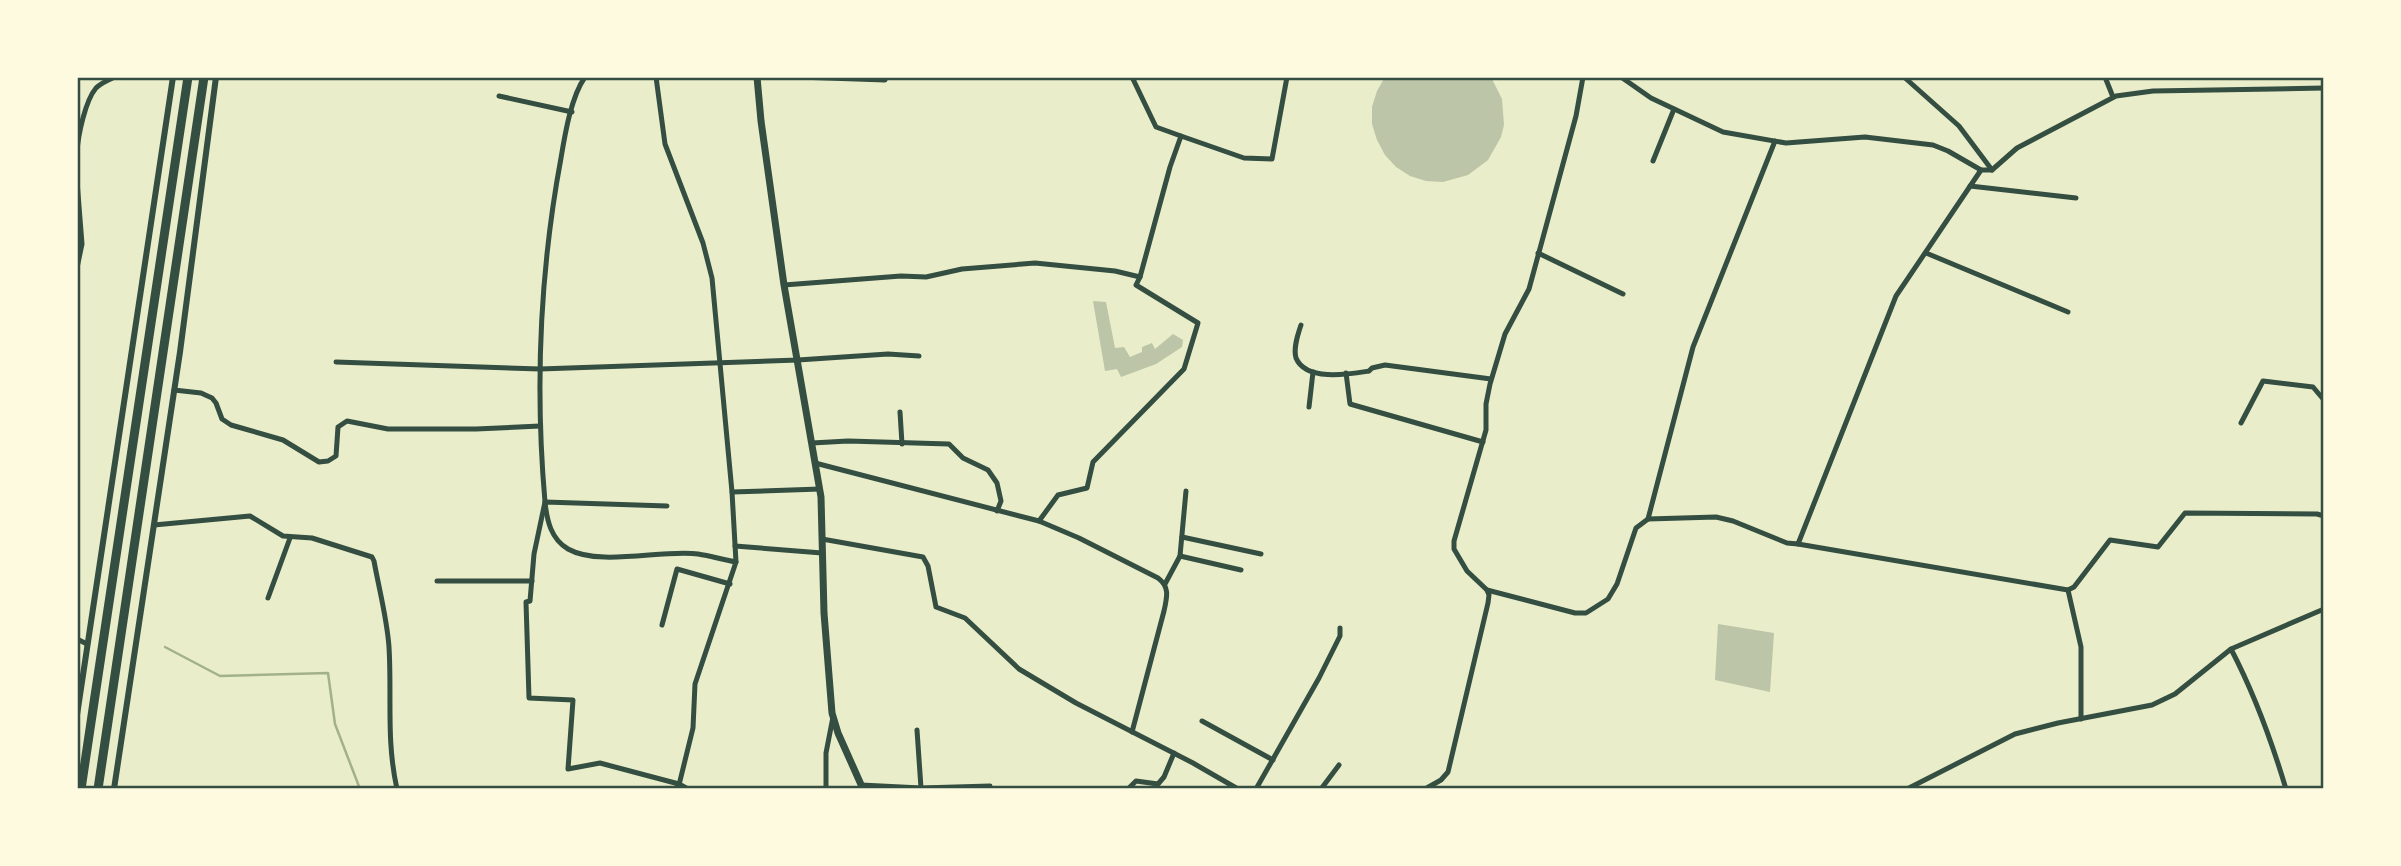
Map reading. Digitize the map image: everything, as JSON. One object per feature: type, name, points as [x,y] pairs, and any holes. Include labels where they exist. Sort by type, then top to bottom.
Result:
[{"type":"highway","points":[[81,789],[188,77]]},
{"type":"highway","points":[[98,789],[204,77]]},
{"type":"main road","points":[[757,77],[785,285],[820,489],[824,613],[833,717],[862,787]]},
{"type":"street","points":[[77,152],[78,138],[95,89],[115,77]]},
{"type":"street","points":[[77,715],[173,77]]},
{"type":"street","points":[[114,789],[174,390],[216,77]]},
{"type":"street","points":[[585,77],[567,127],[551,213],[540,369],[540,426],[547,519],[554,536],[574,552],[602,556],[698,554],[736,562]]},
{"type":"street","points":[[648,77],[657,77],[665,144],[703,243],[712,278],[736,562],[695,684],[693,728],[677,788]]},
{"type":"street","points":[[798,77],[886,80],[886,77]]},
{"type":"street","points":[[1132,77],[1156,127],[1244,158],[1272,159],[1287,77]]},
{"type":"street","points":[[1583,77],[1576,116],[1529,289],[1505,334],[1491,379],[1486,404],[1486,430],[1454,541],[1454,549],[1466,571],[1487,590],[1565,612],[1586,613],[1599,607],[1612,593],[1636,528],[1648,519],[1716,517],[1787,543],[2068,590],[2074,587],[2110,540],[2158,547],[2185,513],[2324,516]]},
{"type":"street","points":[[1620,77],[1651,98],[1723,132],[1802,143],[1865,137],[1933,145],[1948,150],[1981,170],[1992,170],[2017,148],[2113,97],[2130,92],[2324,88]]},
{"type":"street","points":[[1904,77],[1959,126],[1992,170]]},
{"type":"street","points":[[2105,77],[2113,97]]},
{"type":"street","points":[[2103,102],[2109,86]]},
{"type":"street","points":[[499,96],[572,112]]},
{"type":"street","points":[[1653,160],[1674,109]]},
{"type":"street","points":[[1039,521],[1058,495],[1087,488],[1093,462],[1184,369],[1198,323],[1136,285],[1181,136]]},
{"type":"street","points":[[1648,519],[1693,347],[1775,141]]},
{"type":"street","points":[[1798,544],[1896,296],[1981,170]]},
{"type":"street","points":[[77,181],[82,244],[77,268]]},
{"type":"street","points":[[1970,186],[2076,198]]},
{"type":"street","points":[[1538,253],[1623,294]]},
{"type":"street","points":[[1926,253],[2068,312]]},
{"type":"street","points":[[785,285],[901,276],[926,277],[962,269],[1035,263],[1115,271],[1140,277]]},
{"type":"street","points":[[1301,325],[1296,356],[1304,367],[1313,372],[1330,375],[1369,371],[1385,365],[1491,379]]},
{"type":"street","points":[[336,362],[540,369],[798,360],[888,354],[919,356]]},
{"type":"street","points":[[1309,407],[1313,372]]},
{"type":"street","points":[[1346,373],[1350,404],[1483,442]]},
{"type":"street","points":[[2241,423],[2263,381],[2313,387],[2324,400]]},
{"type":"street","points":[[174,390],[201,393],[212,398],[222,419],[231,425],[283,440],[319,462],[336,456],[338,427],[346,421],[387,429],[409,430],[540,426]]},
{"type":"street","points":[[900,412],[902,444]]},
{"type":"street","points":[[812,443],[848,441],[949,444],[963,458],[988,470],[997,483],[1001,501],[997,510]]},
{"type":"street","points":[[816,463],[1039,521],[1079,538],[1166,584]]},
{"type":"street","points":[[732,492],[820,489]]},
{"type":"street","points":[[1132,732],[1166,603],[1166,584],[1180,556],[1186,492]]},
{"type":"street","points":[[545,502],[667,506]]},
{"type":"street","points":[[545,502],[534,554],[530,601],[526,601],[529,698],[573,700],[568,769],[600,763],[677,788],[688,789]]},
{"type":"street","points":[[154,525],[244,516],[257,519],[290,538],[312,538],[350,552],[368,554],[374,561],[389,644],[389,739],[397,789]]},
{"type":"street","points":[[1182,537],[1261,554]]},
{"type":"street","points":[[268,598],[290,538]]},
{"type":"street","points":[[822,539],[923,557],[928,566],[936,607],[965,618],[1019,669],[1076,703],[1238,789]]},
{"type":"street","points":[[735,546],[822,553]]},
{"type":"street","points":[[1180,556],[1241,570]]},
{"type":"street","points":[[662,625],[677,569],[730,584]]},
{"type":"street","points":[[438,581],[532,581]]},
{"type":"street","points":[[1425,789],[1441,780],[1448,772],[1488,603],[1487,590]]},
{"type":"street","points":[[2068,590],[2081,647],[2081,719]]},
{"type":"street","points":[[1907,789],[2015,734],[2165,700],[2231,649],[2324,609]]},
{"type":"street","points":[[1256,789],[1319,678],[1340,636],[1340,628]]},
{"type":"street","points":[[77,639],[88,644]]},
{"type":"street","points":[[2231,649],[2254,694],[2286,789]]},
{"type":"street","points":[[826,789],[826,752],[833,717]]},
{"type":"street","points":[[1202,721],[1273,760]]},
{"type":"street","points":[[917,730],[921,788]]},
{"type":"street","points":[[1128,789],[1136,781],[1158,784],[1164,777],[1174,753]]},
{"type":"street","points":[[1321,789],[1339,765]]},
{"type":"street","points":[[862,787],[990,786]]},
{"type":"building","points":[[1385,77],[1491,77],[1502,99],[1504,125],[1501,137],[1488,160],[1468,175],[1443,182],[1410,176],[1396,167],[1385,155],[1372,124],[1372,107]]},
{"type":"building","points":[[1093,301],[1106,302],[1115,348],[1124,347],[1130,357],[1142,352],[1142,347],[1152,343],[1155,349],[1173,334],[1183,340],[1182,347],[1156,364],[1121,377],[1117,369],[1105,371]]},
{"type":"building","points":[[1718,624],[1774,633],[1770,692],[1715,680]]},
{"type":"waterway","points":[[165,647],[220,676],[328,673],[335,724],[360,789]]}]
